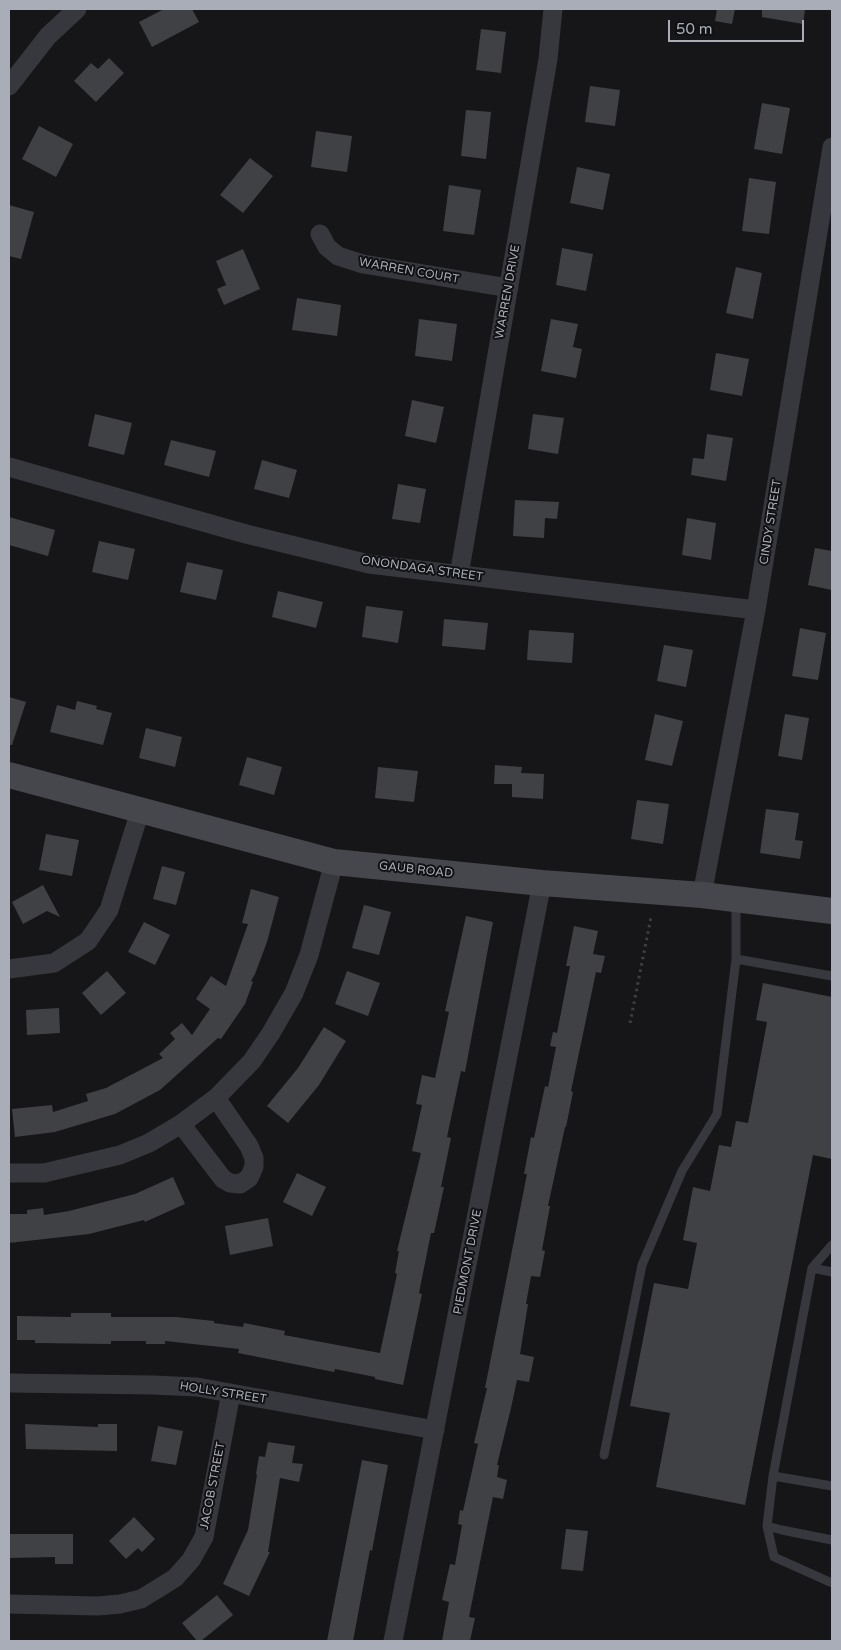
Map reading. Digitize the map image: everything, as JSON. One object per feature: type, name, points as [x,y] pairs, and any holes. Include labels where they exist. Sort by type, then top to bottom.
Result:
[{"type":"street","points":[[9,86],[48,36],[76,9]]},
{"type":"street","name":"WARREN DRIVE","points":[[459,575],[548,59],[553,9]]},
{"type":"street","name":"CINDY STREET","points":[[702,895],[756,610],[832,147]]},
{"type":"street","name":"WARREN COURT","points":[[320,234],[328,247],[338,256],[363,264],[509,288]]},
{"type":"street","name":"ONONDAGA STREET","points":[[9,467],[246,534],[369,564],[756,610]]},
{"type":"street","name":"GAUB ROAD","points":[[9,775],[334,862],[542,883],[702,895],[832,911]]},
{"type":"street","points":[[9,969],[54,963],[88,941],[109,910],[140,811]]},
{"type":"street","points":[[9,1173],[44,1173],[120,1156],[149,1143],[181,1124],[216,1098],[252,1062],[294,993],[309,955],[334,862]]},
{"type":"street","name":"PIEDMONT DRIVE","points":[[393,1641],[542,883]]},
{"type":"street","points":[[181,1124],[223,1179],[230,1183],[240,1184],[249,1178],[254,1168],[254,1158],[249,1146],[216,1098]]},
{"type":"street","name":"HOLLY STREET","points":[[9,1383],[174,1385],[205,1388],[435,1430]]},
{"type":"street","name":"JACOB STREET","points":[[9,1604],[98,1606],[120,1604],[141,1599],[175,1578],[191,1560],[204,1537],[231,1393]]},
{"type":"lane","points":[[604,1455],[642,1265],[682,1171],[717,1114],[736,959],[736,899]]},
{"type":"lane","points":[[736,959],[832,976]]},
{"type":"lane","points":[[832,1245],[812,1268],[773,1476],[767,1526],[774,1557],[832,1582]]},
{"type":"lane","points":[[812,1268],[832,1272]]},
{"type":"lane","points":[[773,1476],[832,1486]]},
{"type":"lane","points":[[767,1526],[832,1540]]},
{"type":"path","points":[[630,1023],[651,917]]},
{"type":"building","points":[[164,9],[192,9],[199,22],[152,47],[139,22]]},
{"type":"building","points":[[717,9],[735,9],[732,24],[715,21]]},
{"type":"building","points":[[762,9],[805,9],[803,24],[762,17]]},
{"type":"building","points":[[481,29],[506,32],[501,73],[476,70]]},
{"type":"building","points":[[109,58],[124,73],[96,102],[74,81],[91,63],[98,69]]},
{"type":"building","points":[[590,86],[620,90],[615,126],[585,122]]},
{"type":"building","points":[[762,103],[790,108],[782,154],[754,149]]},
{"type":"building","points":[[466,110],[491,112],[486,159],[461,156]]},
{"type":"building","points":[[39,126],[73,144],[56,177],[22,159]]},
{"type":"building","points":[[316,131],[352,136],[347,172],[311,167]]},
{"type":"building","points":[[250,158],[273,176],[243,213],[220,195]]},
{"type":"building","points":[[577,167],[610,174],[603,210],[570,203]]},
{"type":"building","points":[[749,178],[776,182],[769,234],[742,231]]},
{"type":"building","points":[[449,185],[481,190],[474,235],[443,231]]},
{"type":"building","points":[[9,205],[34,212],[21,259],[9,256]]},
{"type":"building","points":[[562,248],[593,254],[586,291],[556,285]]},
{"type":"building","points":[[243,249],[260,289],[224,305],[217,289],[226,285],[216,261]]},
{"type":"building","points":[[736,267],[762,273],[753,319],[726,313]]},
{"type":"building","points":[[297,298],[341,305],[337,336],[292,330]]},
{"type":"building","points":[[419,319],[457,324],[452,361],[415,356]]},
{"type":"building","points":[[551,319],[578,324],[573,347],[582,349],[576,378],[541,371]]},
{"type":"building","points":[[716,353],[749,359],[742,396],[710,390]]},
{"type":"building","points":[[412,400],[444,407],[436,443],[405,436]]},
{"type":"building","points":[[95,414],[132,423],[124,455],[88,446]]},
{"type":"building","points":[[533,414],[564,418],[558,454],[528,449]]},
{"type":"building","points":[[707,434],[733,438],[726,481],[691,475],[693,458],[704,459]]},
{"type":"building","points":[[171,440],[216,451],[209,477],[164,465]]},
{"type":"building","points":[[262,460],[297,470],[289,498],[254,489]]},
{"type":"building","points":[[398,484],[426,489],[420,523],[392,519]]},
{"type":"building","points":[[515,500],[559,502],[557,519],[545,518],[544,538],[513,536]]},
{"type":"building","points":[[9,517],[55,530],[48,556],[9,545]]},
{"type":"building","points":[[687,518],[716,523],[711,560],[682,555]]},
{"type":"building","points":[[99,541],[135,549],[128,580],[92,572]]},
{"type":"building","points":[[815,548],[832,551],[832,590],[808,585]]},
{"type":"building","points":[[187,562],[223,570],[216,600],[180,592]]},
{"type":"building","points":[[278,591],[323,602],[316,628],[272,617]]},
{"type":"building","points":[[366,606],[403,611],[398,643],[362,637]]},
{"type":"building","points":[[444,619],[488,623],[485,650],[442,646]]},
{"type":"building","points":[[800,628],[826,633],[818,680],[792,676]]},
{"type":"building","points":[[529,630],[574,633],[572,663],[527,660]]},
{"type":"building","points":[[664,645],[693,650],[686,687],[657,681]]},
{"type":"building","points":[[9,697],[26,702],[12,745],[9,745]]},
{"type":"building","points":[[77,701],[97,706],[96,709],[112,713],[103,745],[50,732],[57,705],[75,710]]},
{"type":"building","points":[[655,714],[683,721],[672,766],[645,760]]},
{"type":"building","points":[[785,714],[809,718],[802,760],[778,756]]},
{"type":"building","points":[[146,728],[182,737],[175,767],[139,758]]},
{"type":"building","points":[[247,757],[282,767],[274,795],[239,785]]},
{"type":"building","points":[[495,765],[522,767],[521,773],[544,774],[543,799],[512,797],[512,784],[494,784]]},
{"type":"building","points":[[378,767],[418,771],[414,802],[375,798]]},
{"type":"building","points":[[637,800],[669,804],[663,844],[631,839]]},
{"type":"building","points":[[766,809],[799,813],[795,840],[803,841],[800,859],[760,853]]},
{"type":"building","points":[[46,834],[79,840],[72,876],[39,870]]},
{"type":"building","points":[[162,866],[185,872],[176,905],[153,899]]},
{"type":"building","points":[[43,885],[60,917],[47,911],[23,924],[12,902]]},
{"type":"building","points":[[251,889],[279,897],[267,942],[251,981],[253,982],[245,1004],[221,1039],[218,1038],[160,1090],[115,1114],[55,1132],[15,1137],[12,1109],[52,1105],[53,1112],[88,1101],[86,1094],[106,1088],[163,1058],[159,1054],[175,1039],[170,1033],[182,1023],[192,1035],[210,1009],[196,999],[211,976],[226,986],[248,924],[242,923]]},
{"type":"building","points":[[364,905],[391,912],[379,955],[352,948]]},
{"type":"building","points":[[466,916],[493,922],[465,1072],[461,1071],[447,1137],[451,1138],[441,1187],[444,1187],[434,1233],[431,1233],[419,1293],[422,1294],[403,1385],[335,1369],[334,1372],[238,1353],[239,1349],[165,1341],[165,1344],[146,1344],[146,1341],[111,1341],[111,1344],[35,1343],[35,1340],[17,1340],[17,1316],[71,1317],[71,1313],[111,1313],[111,1317],[176,1317],[214,1321],[214,1323],[243,1327],[244,1323],[285,1331],[284,1335],[380,1353],[397,1274],[395,1273],[399,1251],[397,1251],[421,1153],[412,1151],[422,1105],[416,1104],[422,1075],[435,1078],[449,1012],[445,1011]]},
{"type":"building","points":[[144,922],[170,935],[155,965],[128,952]]},
{"type":"building","points":[[574,926],[598,931],[593,954],[605,956],[601,973],[596,972],[571,1091],[573,1092],[566,1127],[548,1206],[550,1206],[542,1250],[545,1251],[540,1277],[531,1276],[526,1304],[528,1304],[520,1354],[534,1357],[529,1382],[517,1380],[497,1465],[499,1465],[497,1477],[507,1480],[503,1499],[493,1497],[469,1617],[475,1618],[470,1641],[442,1641],[449,1602],[442,1600],[450,1564],[455,1565],[462,1525],[458,1524],[460,1510],[463,1511],[478,1444],[474,1443],[487,1388],[485,1388],[527,1174],[524,1174],[531,1137],[534,1138],[545,1086],[548,1087],[556,1047],[550,1046],[553,1032],[557,1033],[570,966],[566,966]]},
{"type":"building","points":[[107,971],[126,993],[101,1015],[82,993]]},
{"type":"building","points":[[347,971],[380,983],[368,1016],[335,1004]]},
{"type":"building","points":[[763,983],[832,997],[832,1159],[813,1155],[745,1505],[656,1487],[670,1413],[630,1406],[654,1283],[688,1289],[697,1243],[683,1240],[693,1187],[710,1191],[719,1145],[731,1147],[736,1121],[748,1123],[767,1022],[756,1020]]},
{"type":"building","points":[[59,1008],[60,1033],[27,1035],[26,1010]]},
{"type":"building","points":[[324,1027],[346,1041],[319,1085],[288,1123],[267,1106],[298,1068]]},
{"type":"building","points":[[297,1173],[326,1187],[312,1216],[283,1202]]},
{"type":"building","points":[[173,1177],[185,1204],[145,1222],[144,1220],[89,1234],[9,1243],[9,1214],[27,1214],[27,1210],[43,1208],[44,1215],[69,1211],[135,1194]]},
{"type":"building","points":[[268,1218],[273,1246],[230,1255],[225,1226]]},
{"type":"building","points":[[25,1424],[98,1427],[98,1424],[117,1424],[117,1451],[26,1449]]},
{"type":"building","points":[[158,1426],[183,1431],[176,1465],[151,1461]]},
{"type":"building","points":[[268,1442],[295,1446],[292,1463],[303,1464],[299,1482],[280,1478],[268,1552],[270,1552],[249,1596],[223,1584],[248,1530],[259,1456],[265,1457]]},
{"type":"building","points":[[362,1460],[388,1465],[372,1551],[370,1550],[353,1641],[327,1641]]},
{"type":"building","points":[[134,1517],[155,1539],[142,1552],[138,1548],[126,1559],[109,1541]]},
{"type":"building","points":[[566,1529],[588,1531],[583,1571],[561,1569]]},
{"type":"building","points":[[9,1534],[73,1534],[73,1564],[55,1564],[55,1557],[9,1558]]},
{"type":"building","points":[[217,1595],[233,1615],[201,1641],[197,1641],[182,1623]]}]
